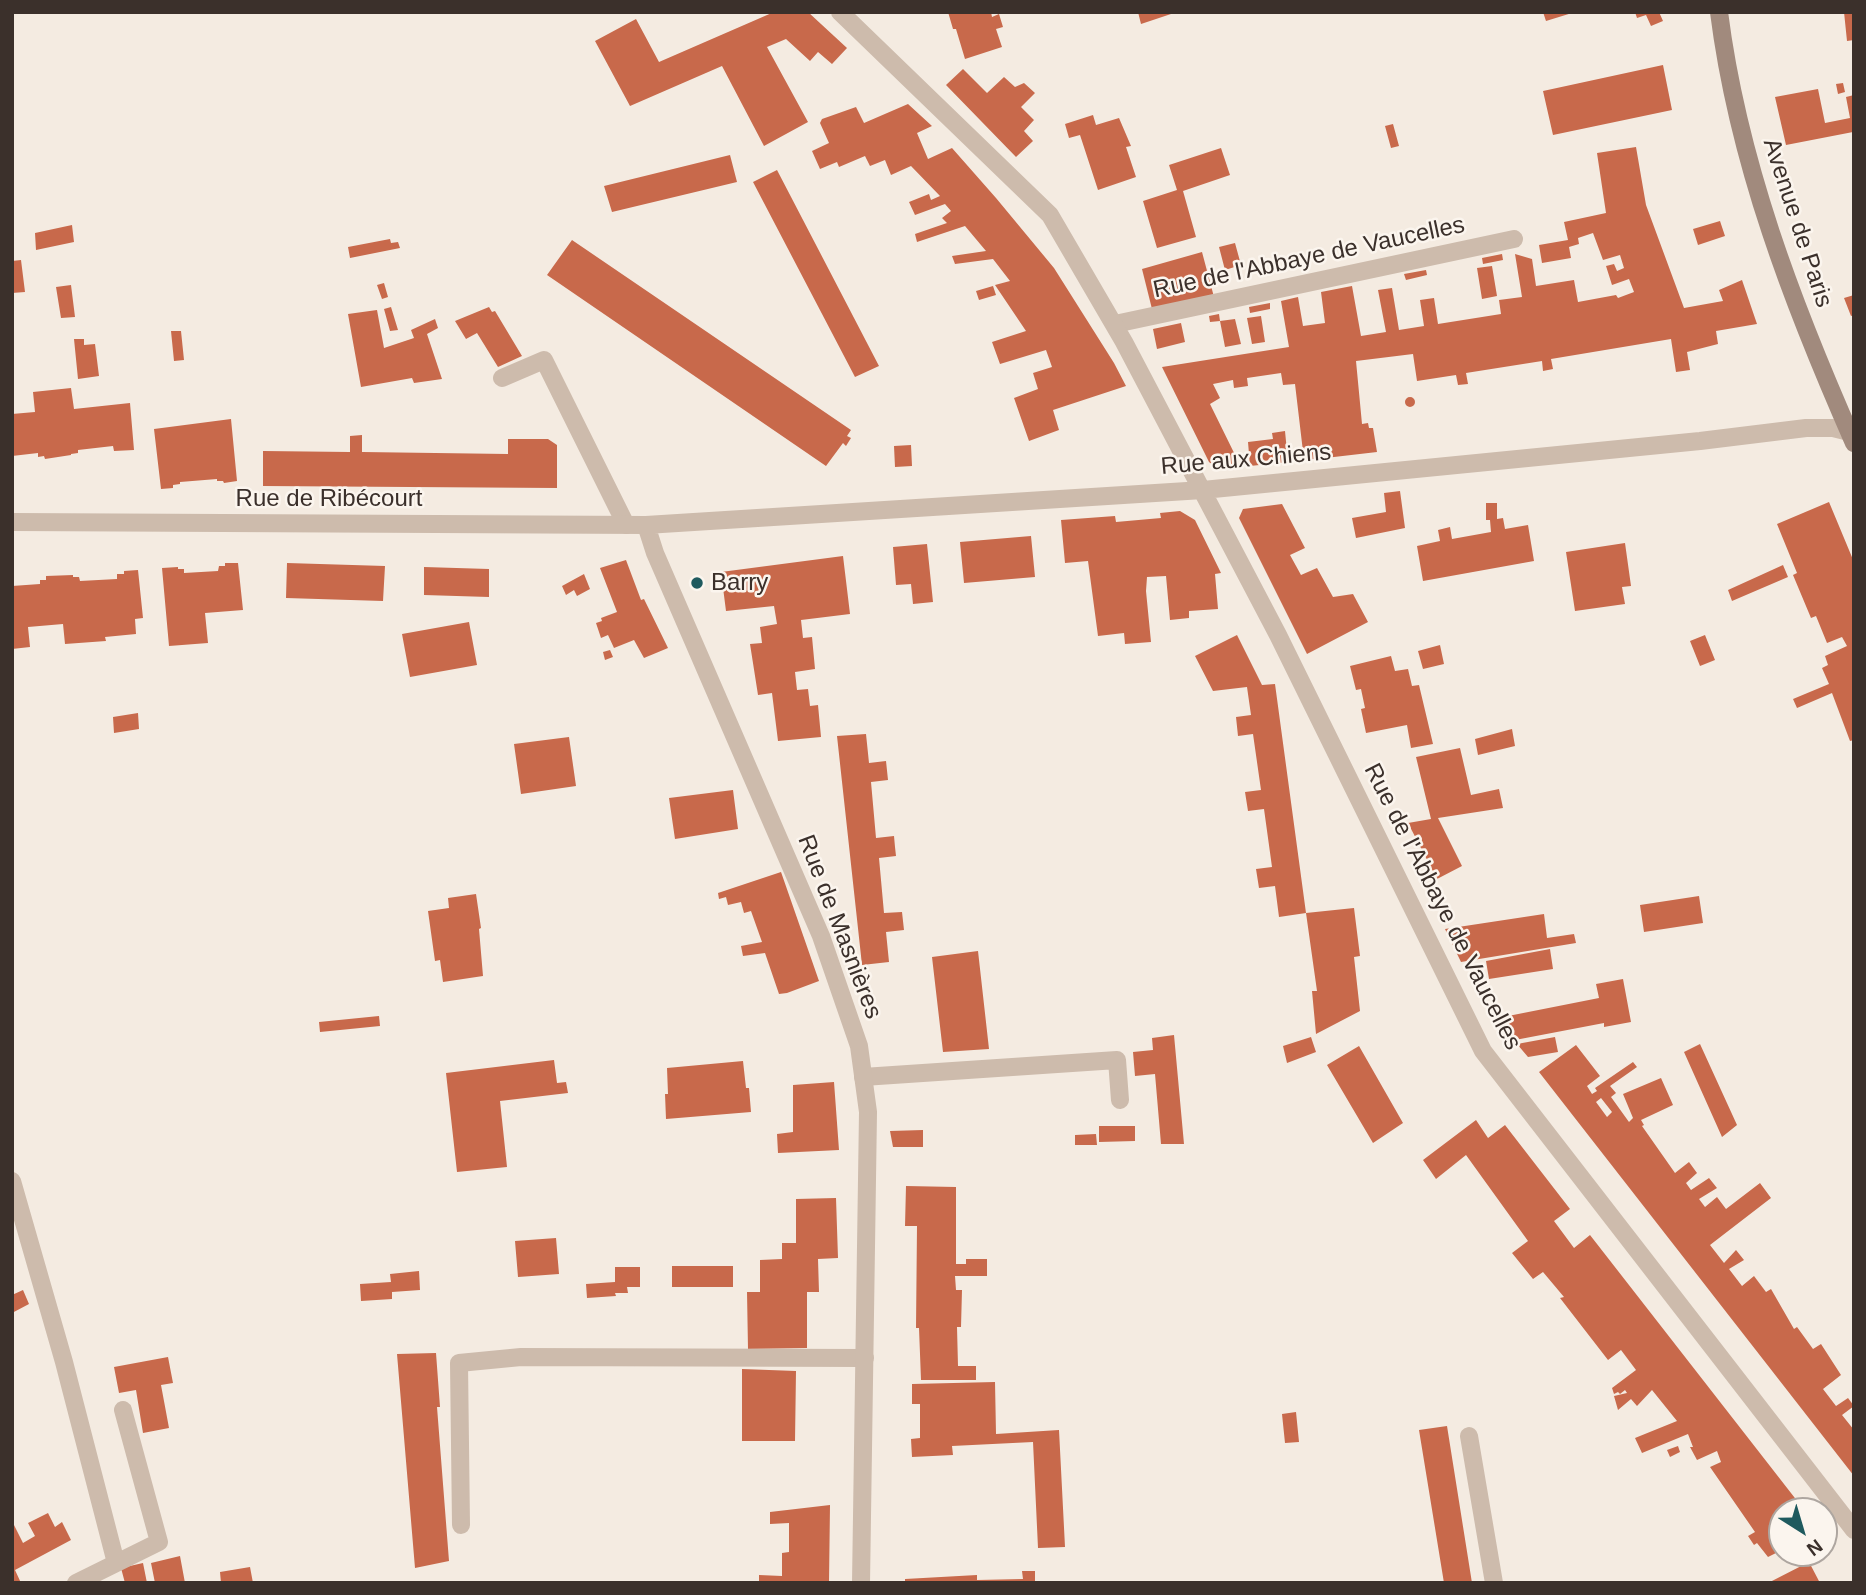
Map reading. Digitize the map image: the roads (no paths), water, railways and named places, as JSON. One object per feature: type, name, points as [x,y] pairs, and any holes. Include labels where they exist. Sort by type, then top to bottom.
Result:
[{"type":"main road","name":"Avenue de Paris","points":[[1719,12],[1738,120],[1756,189],[1789,285],[1851,437]]},
{"type":"street","name":"Rue de l'Abbaye de Vaucelles","points":[[840,12],[1050,215],[1115,324],[1203,490],[1278,635],[1483,1051],[1854,1530]]},
{"type":"street","name":"Rue de l'Abbaye de Vaucelles","points":[[1115,324],[1514,239]]},
{"type":"street","points":[[502,378],[544,360],[626,525]]},
{"type":"street","name":"Rue aux Chiens","points":[[646,525],[1203,490],[1806,428],[1833,428],[1851,437]]},
{"type":"street","name":"Rue de Ribécourt","points":[[12,522],[646,525]]},
{"type":"street","name":"Rue de Masnières","points":[[646,525],[655,553],[821,936],[859,1046],[868,1112],[861,1583]]},
{"type":"street","points":[[863,1077],[1117,1060],[1120,1100]]},
{"type":"street","points":[[12,1181],[64,1362],[116,1563]]},
{"type":"street","points":[[461,1525],[458,1363],[521,1357],[865,1358]]},
{"type":"street","points":[[76,1583],[159,1542],[123,1410]]},
{"type":"street","points":[[1469,1436],[1493,1583]]},
{"type":"place","name":"Barry","points":[[697,583]]}]
